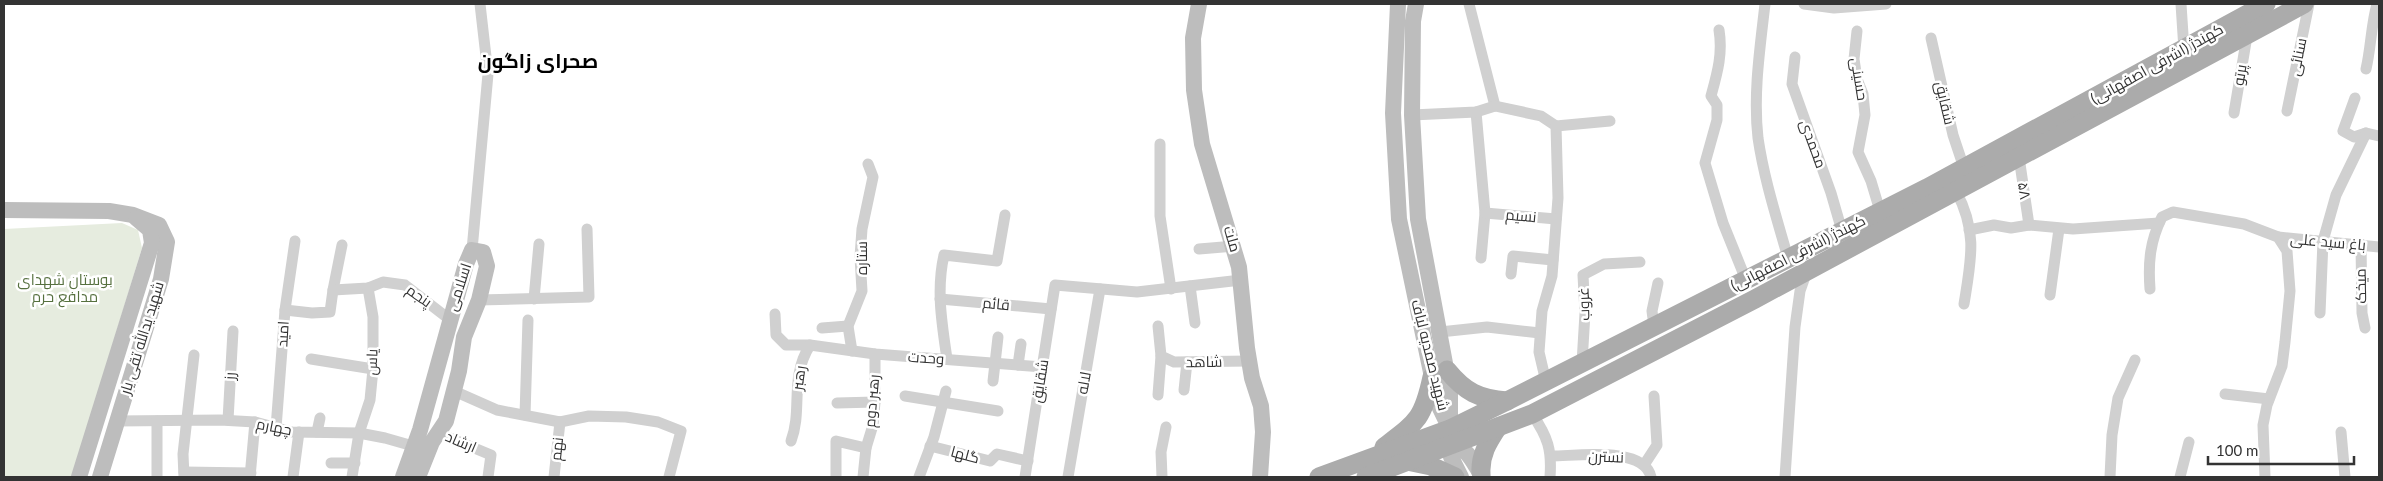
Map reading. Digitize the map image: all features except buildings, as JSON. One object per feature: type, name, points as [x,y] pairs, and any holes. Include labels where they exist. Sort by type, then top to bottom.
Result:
[{"type":"main road","name":"کهندژ (اشرفی اصفهانی)","points":[[1367,468],[1452,436],[1498,427],[1532,414],[1807,271],[2020,157],[2059,126],[2184,50],[2266,4]]},
{"type":"main road","name":"کهندژ (اشرفی اصفهانی)","points":[[1319,477],[1407,462],[1507,401],[1964,168],[2059,126],[2247,36],[2304,4]]},
{"type":"main road","points":[[1367,468],[1414,425],[1427,402],[1439,374],[1486,400],[1507,401]]},
{"type":"main road","points":[[1482,475],[1480,462],[1488,442],[1498,427]]},
{"type":"main road","points":[[1407,462],[1431,466],[1455,477]]},
{"type":"street","points":[[472,250],[488,74],[480,4]]},
{"type":"street","name":"ملت","points":[[1199,4],[1193,38],[1197,108],[1202,144],[1235,246],[1241,280],[1249,361],[1261,406],[1263,432],[1260,477]]},
{"type":"street","name":"شهید صمدیه لباف","points":[[1398,4],[1393,113],[1399,219],[1417,306],[1439,374],[1450,390],[1451,457],[1461,477]]},
{"type":"street","name":"شهید صمدیه لباف","points":[[1416,4],[1413,21],[1412,115],[1418,219],[1440,332],[1439,374]]},
{"type":"street","points":[[1469,4],[1495,106]]},
{"type":"street","points":[[1765,4],[1757,80],[1758,137],[1765,177],[1788,258]]},
{"type":"street","points":[[1804,4],[1834,8],[1886,4]]},
{"type":"street","points":[[2181,4],[2184,50]]},
{"type":"street","name":"سنائی","points":[[2287,111],[2308,4]]},
{"type":"street","points":[[2366,69],[2372,43],[2373,17],[2377,4]]},
{"type":"street","points":[[1719,30],[1721,43],[1720,63],[1711,96],[1717,105],[1717,120],[1705,163],[1723,223],[1746,280]]},
{"type":"street","name":"حسینی","points":[[1857,32],[1854,59],[1857,79],[1863,94],[1865,115],[1858,152],[1871,182],[1880,211]]},
{"type":"street","name":"پرتو","points":[[2234,113],[2247,36]]},
{"type":"street","name":"شقایق","points":[[1931,38],[1952,135],[1964,168]]},
{"type":"street","name":"محمدی","points":[[1795,57],[1792,84],[1831,193],[1842,231]]},
{"type":"street","points":[[2355,98],[2342,130],[2354,137],[2366,133],[2379,136]]},
{"type":"street","points":[[1412,115],[1476,112],[1495,106],[1541,116],[1556,126],[1610,121]]},
{"type":"street","points":[[1476,112],[1485,213],[1481,258]]},
{"type":"street","points":[[1546,382],[1539,352],[1540,333],[1553,260],[1558,198],[1556,126]]},
{"type":"street","points":[[2320,312],[2323,241],[2336,195],[2366,133]]},
{"type":"street","points":[[1160,144],[1160,216],[1170,288]]},
{"type":"street","name":"۵۸","points":[[2020,157],[2029,225]]},
{"type":"street","name":"ستاره","points":[[848,326],[862,291],[860,257],[862,229],[873,177],[868,164]]},
{"type":"street","points":[[1956,191],[1965,209],[1972,243],[1964,304]]},
{"type":"street","name":"شهید یدالله تقی یار","points":[[4,210],[109,211],[133,215],[159,225],[167,242],[161,279],[100,477]]},
{"type":"street","name":"باغ سید علی","points":[[2158,223],[2162,217],[2173,212],[2244,224],[2278,237],[2379,247]]},
{"type":"street","name":"نسیم","points":[[1485,213],[1556,219]]},
{"type":"street","name":"شهید یدالله تقی یار","points":[[79,477],[152,243],[150,230],[133,215]]},
{"type":"street","points":[[947,359],[940,299],[940,274],[944,255],[997,261],[1005,215]]},
{"type":"street","points":[[1969,230],[1994,225],[2011,228],[2029,225],[2059,229],[2158,223],[2149,253],[2150,288]]},
{"type":"street","points":[[479,300],[589,297],[587,229]]},
{"type":"street","points":[[2050,295],[2059,229]]},
{"type":"street","points":[[2265,477],[2263,425],[2269,399],[2282,366],[2290,292],[2287,251],[2278,237]]},
{"type":"street","name":"امید","points":[[276,428],[285,310],[295,241]]},
{"type":"street","points":[[534,299],[539,244]]},
{"type":"street","name":"میخک","points":[[2361,244],[2362,313],[2365,328]]},
{"type":"street","points":[[285,310],[312,314],[330,312],[342,245]]},
{"type":"street","points":[[1199,249],[1235,246]]},
{"type":"street","name":"اسلامی","points":[[403,477],[422,449],[438,433],[446,420],[454,391],[464,337],[479,300],[487,266],[483,252],[472,250],[449,319],[422,449],[418,477]]},
{"type":"street","points":[[1511,274],[1513,256],[1553,260]]},
{"type":"street","name":"غروب","points":[[1582,363],[1585,314],[1583,276],[1604,264],[1640,262]]},
{"type":"street","points":[[1785,477],[1794,336],[1800,291],[1807,271]]},
{"type":"street","points":[[1100,289],[1137,292],[1241,280]]},
{"type":"street","name":"پنجم","points":[[333,290],[368,288],[383,282],[405,285],[449,319]]},
{"type":"street","points":[[1654,326],[1652,311],[1658,283]]},
{"type":"street","name":"شقایق","points":[[1025,477],[1055,285],[1100,289]]},
{"type":"street","points":[[1190,286],[1195,323]]},
{"type":"street","name":"یاس","points":[[352,477],[359,433],[370,400],[373,317],[368,288]]},
{"type":"street","name":"لاله","points":[[1068,477],[1100,289]]},
{"type":"street","name":"قائم","points":[[940,299],[1051,309]]},
{"type":"street","points":[[1417,306],[1434,301]]},
{"type":"street","name":"رهبر","points":[[775,314],[776,335],[786,345],[810,346]]},
{"type":"street","points":[[525,415],[528,320]]},
{"type":"street","points":[[822,328],[848,326],[852,351]]},
{"type":"street","points":[[1158,326],[1161,356],[1158,395]]},
{"type":"street","points":[[1440,332],[1487,327],[1540,333]]},
{"type":"street","name":"رز","points":[[228,420],[233,331]]},
{"type":"street","points":[[993,381],[998,337]]},
{"type":"street","points":[[1018,365],[1021,344]]},
{"type":"street","name":"وحدت","points":[[810,346],[875,354],[1043,367]]},
{"type":"street","name":"رهبر","points":[[791,442],[796,427],[795,404],[801,360],[810,346]]},
{"type":"street","name":"رهبر دوم","points":[[863,477],[866,448],[875,402],[875,354]]},
{"type":"street","points":[[194,355],[183,454],[184,474],[250,475],[255,422]]},
{"type":"street","name":"شاهد","points":[[1161,356],[1174,362],[1249,361]]},
{"type":"street","points":[[311,359],[372,369]]},
{"type":"street","points":[[2110,477],[2112,435],[2118,398],[2134,360]]},
{"type":"street","points":[[1184,390],[1187,362]]},
{"type":"street","points":[[454,391],[497,410],[560,422],[589,416],[626,417],[658,422],[681,431],[669,477]]},
{"type":"street","points":[[2225,394],[2269,399]]},
{"type":"street","points":[[905,396],[945,396],[998,411]]},
{"type":"street","points":[[922,477],[945,396]]},
{"type":"street","points":[[1644,465],[1658,445],[1654,396]]},
{"type":"street","points":[[836,403],[875,402]]},
{"type":"street","points":[[1532,414],[1544,432],[1552,456],[1550,477]]},
{"type":"street","points":[[317,432],[320,418]]},
{"type":"street","name":"چهارم","points":[[117,421],[228,420],[255,422],[299,432],[359,433],[385,438],[422,449]]},
{"type":"street","points":[[157,421],[157,477]]},
{"type":"street","name":"نهم","points":[[554,477],[560,422]]},
{"type":"street","points":[[1162,477],[1161,452],[1166,427]]},
{"type":"street","points":[[293,477],[299,432]]},
{"type":"street","points":[[2342,432],[2345,477]]},
{"type":"street","name":"ارشاد","points":[[438,433],[491,455],[488,477]]},
{"type":"street","points":[[1452,436],[1472,457],[1482,475]]},
{"type":"street","points":[[836,477],[836,441],[866,448]]},
{"type":"street","points":[[2180,477],[2189,442]]},
{"type":"street","name":"گلها","points":[[930,446],[990,461],[997,454],[1028,461]]},
{"type":"street","name":"نسترن","points":[[1552,456],[1620,456],[1638,460],[1650,470],[1651,477]]},
{"type":"street","points":[[331,463],[354,463]]},
{"type":"green space","name":"بوستان شهدای مدافع حرم","points":[[122,223],[138,230],[142,248],[72,477],[4,477],[4,229]]},
{"type":"district","name":"صحرای زاگون","points":[[538,61]]}]
